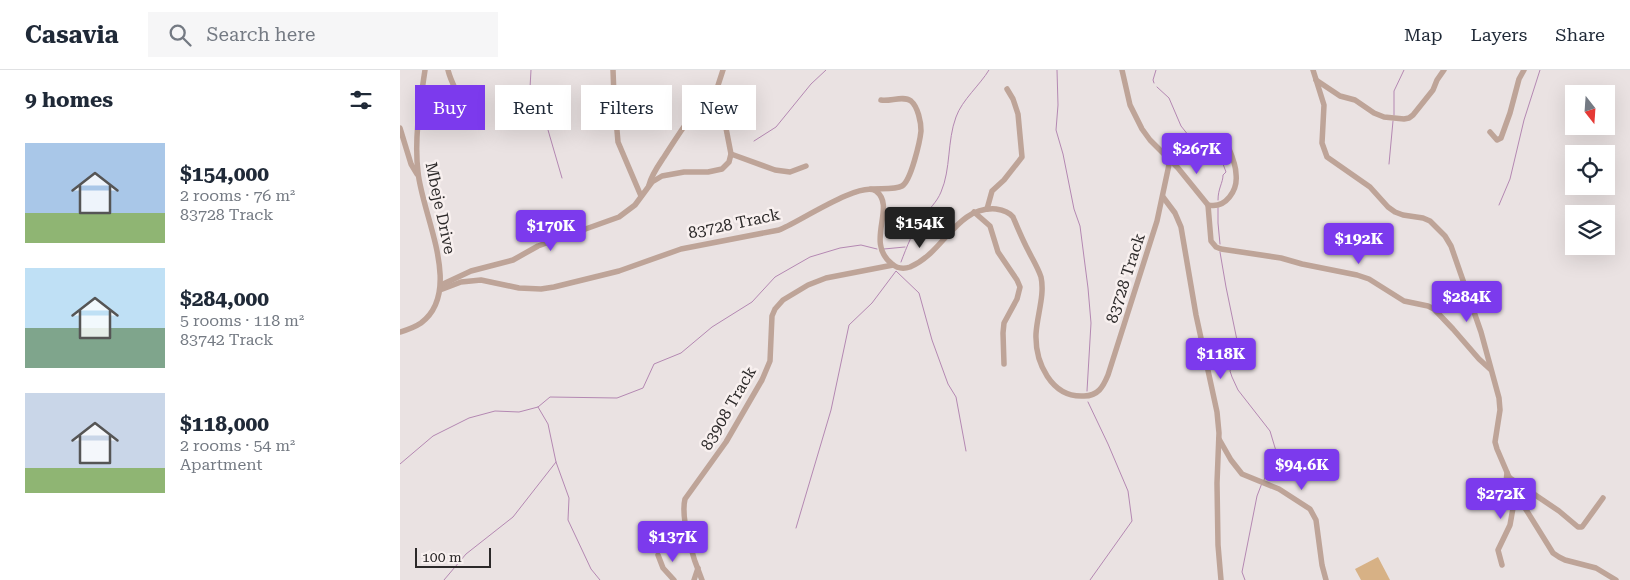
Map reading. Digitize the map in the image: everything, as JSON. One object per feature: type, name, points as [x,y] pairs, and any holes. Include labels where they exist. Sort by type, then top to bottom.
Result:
[{"type":"street","name":"Mbeje Drive","points":[[425,70],[417,133],[418,176],[438,261],[441,288]]},
{"type":"street","points":[[448,70],[454,85]]},
{"type":"street","points":[[613,70],[618,142],[641,196]]},
{"type":"street","points":[[718,85],[723,70]]},
{"type":"street","points":[[1122,70],[1127,96],[1134,116],[1150,140],[1170,160],[1208,205],[1211,241],[1216,246],[1221,249],[1282,258],[1369,279],[1404,301],[1434,309],[1490,370]]},
{"type":"street","points":[[1313,70],[1325,110],[1322,143],[1327,157],[1370,188],[1395,212],[1424,218],[1438,228],[1445,236],[1455,256],[1481,332],[1500,404],[1495,442],[1524,508],[1558,557],[1596,568],[1616,580]]},
{"type":"street","points":[[1316,80],[1340,96],[1355,100],[1374,113],[1384,117],[1404,119],[1413,115],[1433,90],[1444,70]]},
{"type":"street","points":[[1490,132],[1497,140],[1501,138],[1519,79],[1524,70]]},
{"type":"street","points":[[987,209],[992,191],[1008,176],[1022,157],[1018,114],[1007,89]]},
{"type":"street","name":"83728 Track","points":[[441,288],[453,284],[482,280],[524,288],[554,287],[619,271],[681,249],[779,230],[833,201],[862,190],[902,186],[906,182],[914,163],[921,126],[917,111],[911,101],[905,98],[881,100]]},
{"type":"street","points":[[400,128],[411,164],[418,176]]},
{"type":"street","points":[[649,185],[655,170],[682,128]]},
{"type":"street","points":[[400,332],[412,328],[425,319],[435,305],[441,288],[471,271],[512,260],[538,246],[619,217],[635,205],[656,178],[671,173],[708,172],[722,169],[729,162],[731,154],[726,130]]},
{"type":"street","points":[[1208,205],[1212,206],[1228,200],[1234,187],[1236,174],[1225,139]]},
{"type":"street","points":[[731,154],[774,170],[790,172],[806,166]]},
{"type":"street","name":"83728 Track","points":[[893,265],[904,268],[916,264],[931,253],[960,222],[974,212],[987,209],[1003,210],[1010,214],[1039,272],[1042,289],[1037,343],[1042,364],[1049,380],[1058,390],[1066,393],[1087,396],[1099,392],[1108,375],[1152,239],[1170,160]]},
{"type":"street","points":[[871,189],[878,193],[883,205],[880,248],[886,259],[893,265]]},
{"type":"street","points":[[1163,197],[1171,206],[1181,227],[1196,316],[1216,401],[1219,439],[1218,545],[1221,580]]},
{"type":"street","points":[[974,212],[990,226],[998,252],[1020,287],[1017,299],[1004,323],[1002,333],[1004,364]]},
{"type":"street","name":"83908 Track","points":[[702,580],[684,514],[685,499],[726,442],[762,380],[770,361],[771,321],[775,309],[783,300],[808,285],[837,275],[880,269],[893,265]]},
{"type":"street","points":[[1219,439],[1231,460],[1242,474],[1279,489],[1310,509],[1316,520],[1326,580]]},
{"type":"street","points":[[1508,475],[1559,511],[1578,527],[1587,521],[1603,498]]},
{"type":"street","points":[[1502,565],[1498,550],[1510,525],[1513,508],[1512,496],[1506,482],[1508,475]]},
{"type":"street","points":[[658,555],[663,568],[674,580]]},
{"type":"street","points":[[694,580],[698,568]]},
{"type":"shaded area","points":[[1378,557],[1390,580],[1361,580],[1355,569]]},
{"type":"waterway","points":[[531,70],[530,88],[548,130],[562,178]]},
{"type":"waterway","points":[[754,141],[776,127],[811,84],[826,70]]},
{"type":"waterway","points":[[901,262],[916,228],[941,192],[956,117],[989,70]]},
{"type":"waterway","points":[[1057,70],[1058,105],[1056,130],[1074,209],[1080,226],[1088,288],[1091,323],[1087,391]]},
{"type":"waterway","points":[[1154,83],[1156,70]]},
{"type":"waterway","points":[[1394,115],[1394,91],[1404,70]]},
{"type":"waterway","points":[[1499,205],[1510,179],[1524,120],[1540,70]]},
{"type":"waterway","points":[[1157,87],[1169,98],[1181,126],[1208,160],[1223,164],[1226,172],[1223,175],[1218,200]]},
{"type":"waterway","points":[[1389,164],[1393,121]]},
{"type":"waterway","points":[[1218,208],[1220,244]]},
{"type":"waterway","points":[[400,464],[433,436],[469,418],[495,411],[519,412],[538,407],[550,397],[617,398],[643,388],[654,364],[681,353],[712,327],[752,302],[775,277],[810,257],[840,248],[861,245],[877,249]]},
{"type":"waterway","points":[[884,249],[905,247]]},
{"type":"waterway","points":[[1220,252],[1238,345],[1230,371],[1238,390],[1270,431],[1276,451],[1264,480]]},
{"type":"waterway","points":[[796,528],[831,410],[849,325],[872,303],[896,271],[919,293],[932,340],[948,384],[956,397],[966,451]]},
{"type":"waterway","points":[[1088,402],[1128,491],[1132,521],[1090,580]]},
{"type":"waterway","points":[[538,407],[548,424],[556,462],[569,498],[568,520],[591,569],[600,580]]},
{"type":"waterway","points":[[444,580],[466,554],[513,517],[556,462]]},
{"type":"waterway","points":[[1245,580],[1242,572],[1257,496],[1262,483]]}]
